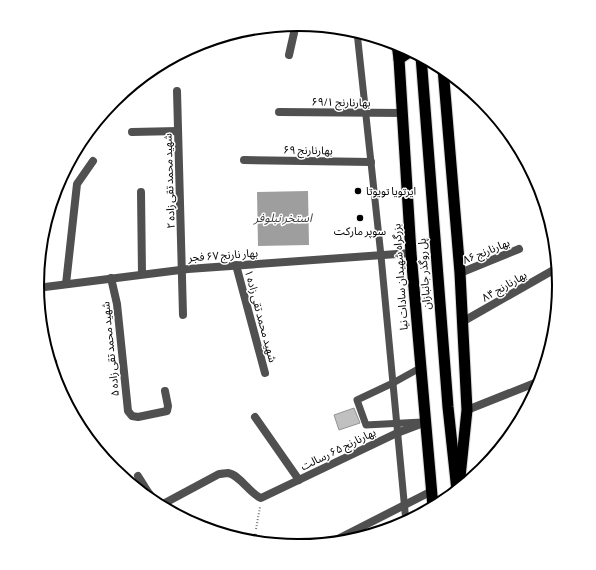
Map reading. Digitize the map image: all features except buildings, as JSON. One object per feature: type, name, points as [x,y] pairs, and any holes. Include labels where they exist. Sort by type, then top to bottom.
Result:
[{"type":"highway","name":"بزرگراه شهیدان سادات نیا","points":[[398,51],[411,253],[433,500]]},
{"type":"highway","points":[[399,59],[405,55]]},
{"type":"highway","name":"پل روگذر جانبازان","points":[[422,63],[448,407],[457,483]]},
{"type":"highway","points":[[444,77],[460,273],[467,410],[459,482]]},
{"type":"street","points":[[289,55],[294,31]]},
{"type":"street","name":"شهید محمد تقی زاده ۲","points":[[177,91],[183,315]]},
{"type":"street","name":"بهارنارنج ۶۹/۱","points":[[279,112],[366,114],[403,113]]},
{"type":"street","points":[[132,132],[178,131]]},
{"type":"street","name":"بهارنارنج ۶۹","points":[[244,160],[371,162]]},
{"type":"street","points":[[66,284],[77,184],[93,161]]},
{"type":"street","points":[[141,192],[142,274]]},
{"type":"street","name":"بهارنارنج ۸۶","points":[[460,273],[520,249]]},
{"type":"street","name":"بهار نارنج ۶۷ فجر","points":[[44,287],[182,269],[411,253]]},
{"type":"street","name":"شهید محمد تقی زاده ۱","points":[[236,265],[265,373]]},
{"type":"street","name":"بهارنارنج ۸۴","points":[[462,322],[551,271]]},
{"type":"street","name":"شهید محمد تقی زاده ۵","points":[[111,278],[117,304],[128,411],[132,416],[138,417],[167,411],[168,406],[165,391]]},
{"type":"street","points":[[467,410],[532,384]]},
{"type":"street","points":[[255,417],[299,480]]},
{"type":"street","name":"بهارنارنج ۶۵ رسالت","points":[[261,498],[397,433],[426,422]]},
{"type":"street","points":[[166,502],[218,474],[229,473],[236,476],[255,496],[261,498]]},
{"type":"street","points":[[138,476],[146,489]]},
{"type":"street","points":[[347,534],[432,491]]},
{"type":"lane","points":[[358,38],[381,256],[405,515]]},
{"type":"lane","points":[[420,368],[393,384],[357,400],[366,425],[426,422]]},
{"type":"path","points":[[258,536],[261,498]]},
{"type":"water","name":"استخر نبلوفر","points":[[308,191],[309,245],[258,246],[257,192]]},
{"type":"place","name":"ایرتویا تویوتا","points":[[358,191]]},
{"type":"place","name":"سوپر مارکت","points":[[360,218]]}]
